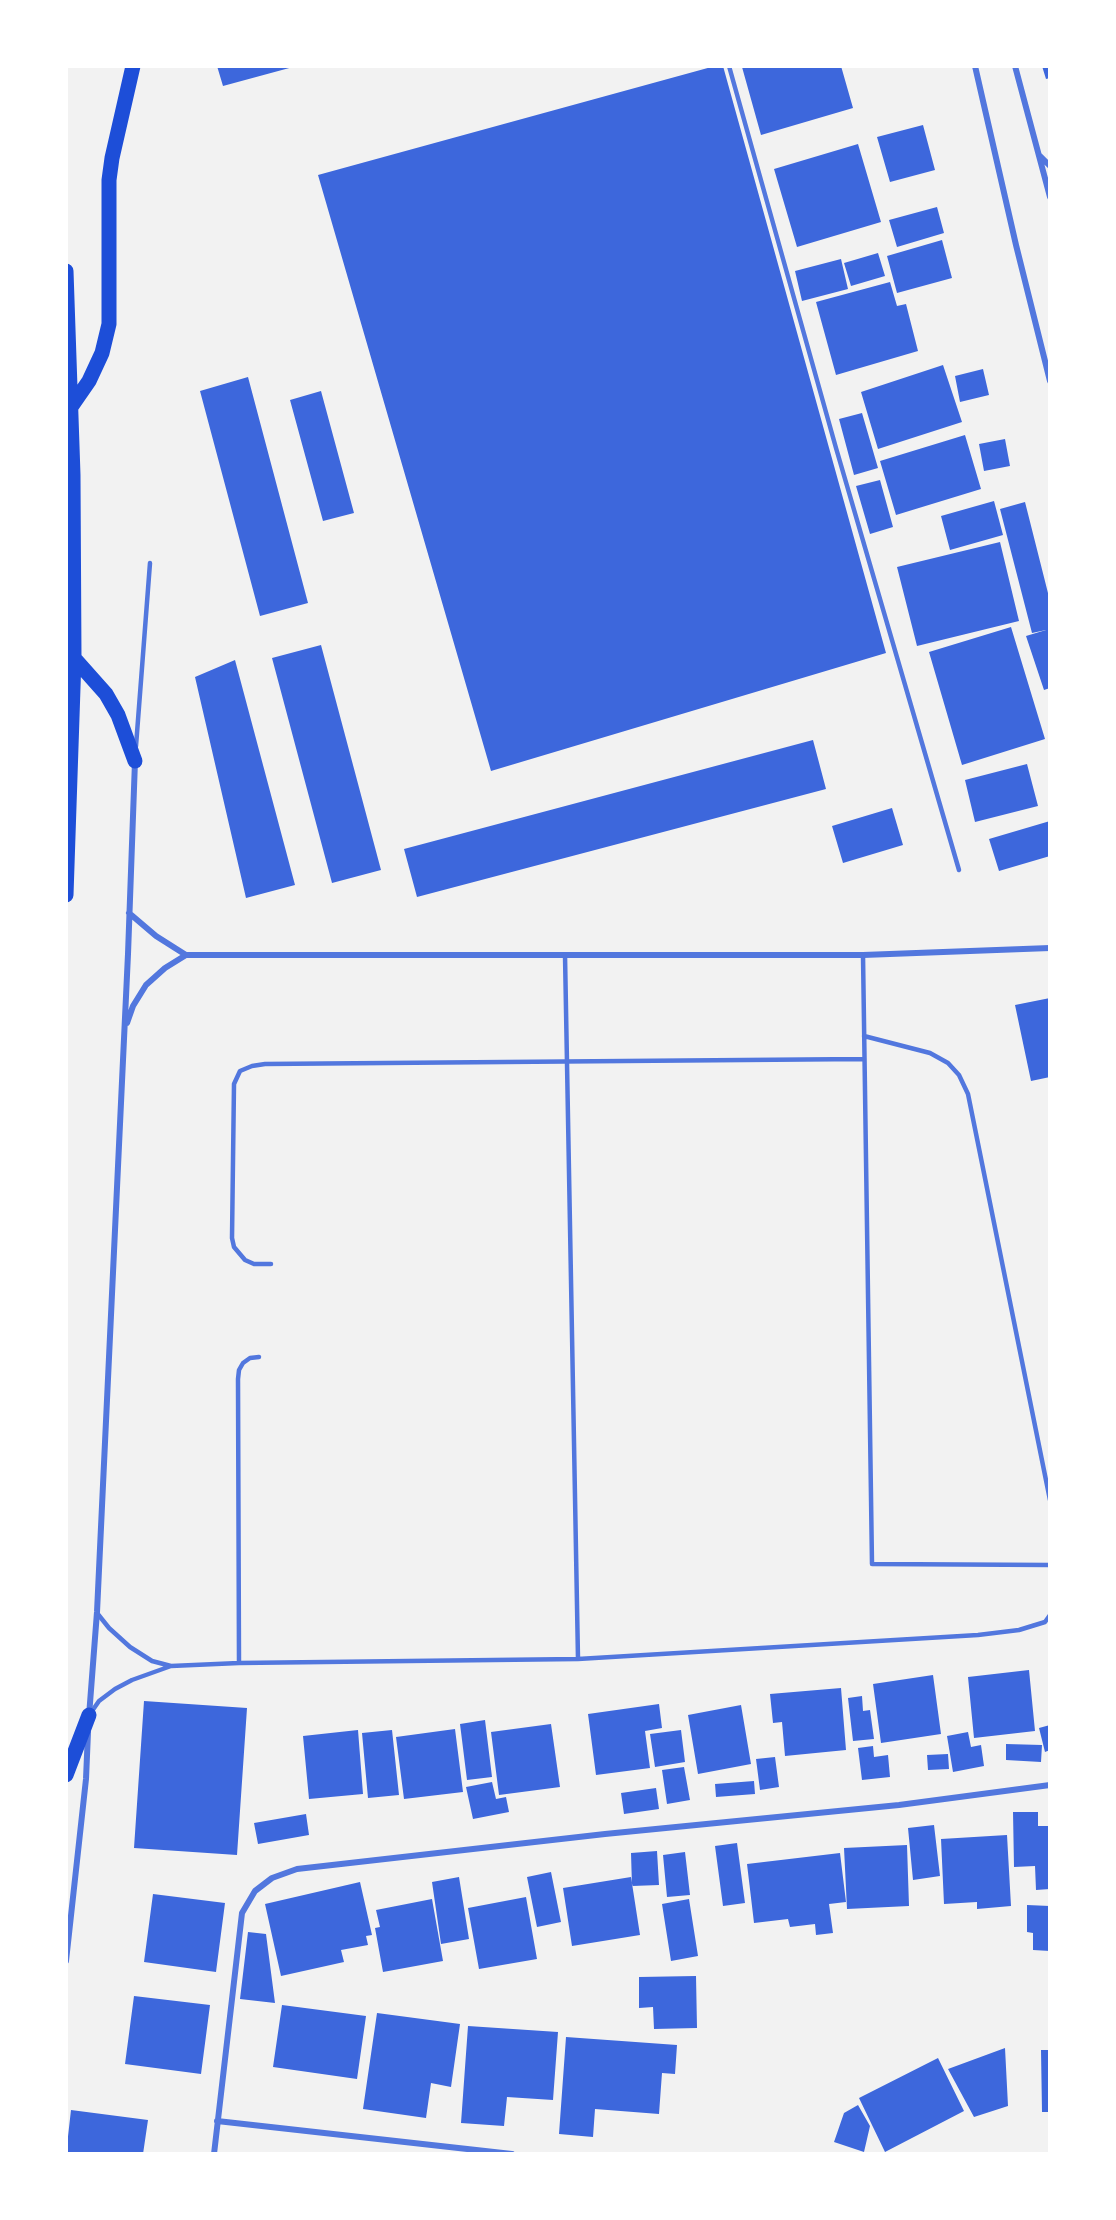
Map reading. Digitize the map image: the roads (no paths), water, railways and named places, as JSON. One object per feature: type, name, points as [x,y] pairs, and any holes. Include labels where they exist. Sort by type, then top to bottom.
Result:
[{"type":"main road","points":[[71,407],[90,381],[102,353],[109,324],[112,158],[133,66]]},
{"type":"main road","points":[[66,271],[71,407],[74,658],[66,895]]},
{"type":"main road","points":[[74,658],[106,694],[118,716],[135,761]]},
{"type":"main road","points":[[66,1775],[89,1715]]},
{"type":"street","points":[[975,66],[1050,381]]},
{"type":"street","points":[[1015,66],[1050,196]]},
{"type":"street","points":[[1038,154],[1050,166]]},
{"type":"street","points":[[66,1961],[86,1779],[97,1612],[135,761]]},
{"type":"street","points":[[129,913],[156,936],[186,955]]},
{"type":"street","points":[[124,1029],[133,1006],[146,985],[165,968],[186,955],[863,955],[1050,948]]},
{"type":"street","points":[[214,2154],[242,1913],[255,1892],[272,1878],[297,1869],[605,1834],[899,1805],[1050,1785]]},
{"type":"street","points":[[218,2121],[512,2154]]},
{"type":"lane","points":[[729,66],[836,448],[959,870]]},
{"type":"lane","points":[[135,761],[150,563]]},
{"type":"lane","points":[[565,955],[578,1659]]},
{"type":"lane","points":[[863,955],[872,1564],[1050,1564]]},
{"type":"lane","points":[[864,1036],[930,1053],[948,1063],[959,1075],[968,1094],[1050,1500]]},
{"type":"lane","points":[[271,1264],[254,1264],[246,1260],[234,1247],[232,1238],[234,1084],[240,1071],[252,1066],[265,1064],[864,1059]]},
{"type":"lane","points":[[239,1663],[238,1379],[243,1363],[250,1358],[259,1357]]},
{"type":"lane","points":[[97,1612],[109,1628],[136,1652],[152,1661],[171,1666]]},
{"type":"lane","points":[[89,1715],[99,1701],[115,1689],[132,1680],[171,1666],[239,1663],[578,1659],[978,1635],[1018,1630],[1045,1622],[1050,1615]]}]
